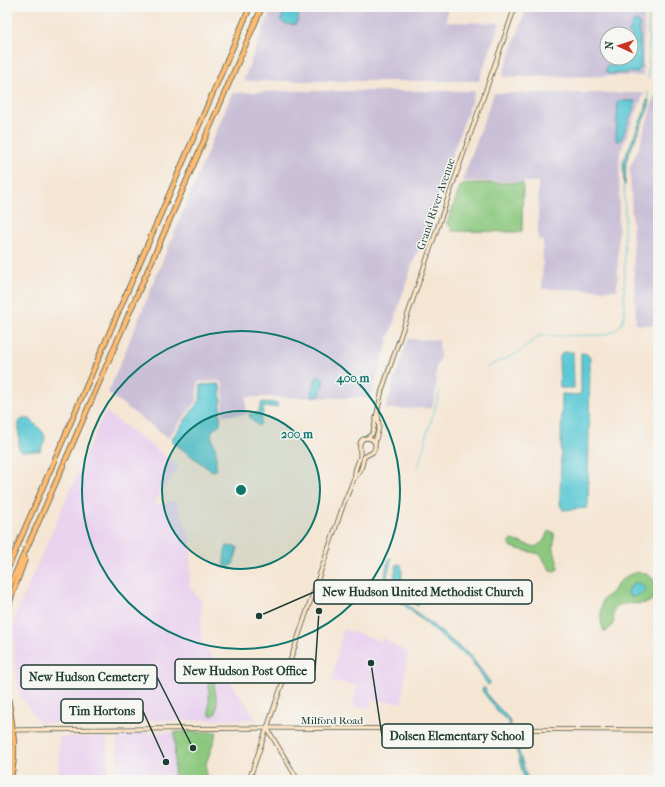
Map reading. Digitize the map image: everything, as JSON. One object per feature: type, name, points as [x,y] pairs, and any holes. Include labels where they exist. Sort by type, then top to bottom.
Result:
[{"type":"highway","points":[[7,570],[250,7]]},
{"type":"highway","points":[[7,592],[262,7]]},
{"type":"highway","points":[[7,563],[28,523]]},
{"type":"highway","points":[[7,613],[36,525]]},
{"type":"highway","points":[[7,690],[13,730],[13,766],[10,780]]},
{"type":"main road","name":"Grand River Avenue","points":[[367,438],[373,432],[382,390],[516,7]]},
{"type":"main road","name":"Grand River Avenue","points":[[375,443],[379,427],[377,408]]},
{"type":"main road","points":[[249,780],[342,508],[355,476],[360,457],[360,443],[362,440],[367,438],[375,443],[375,448],[371,454],[364,457],[358,474],[355,476]]},
{"type":"main road","points":[[360,450],[364,454],[368,455]]},
{"type":"main road","points":[[267,728],[298,780]]},
{"type":"main road","name":"Milford Road","points":[[7,730],[267,728],[658,730]]},
{"type":"shaded area","points":[[272,7],[448,7],[446,22],[500,23],[479,81],[243,81]]},
{"type":"shaded area","points":[[527,7],[644,7],[643,76],[502,77]]},
{"type":"shaded area","points":[[288,91],[475,91],[407,280],[370,398],[246,397],[246,415],[223,415],[223,386],[221,381],[198,382],[197,400],[168,438],[108,393],[232,93]]},
{"type":"shaded area","points":[[494,93],[644,93],[620,153],[617,290],[542,289],[543,240],[538,240],[538,182],[462,181]]},
{"type":"shaded area","points":[[655,95],[658,95],[658,325],[636,325],[630,167],[639,147]]},
{"type":"shaded area","points":[[408,339],[439,340],[440,358],[436,366],[436,391],[432,408],[385,409]]},
{"type":"shaded area","points":[[105,411],[179,466],[155,502],[156,505],[175,501],[181,513],[191,540],[190,587],[201,601],[201,641],[257,719],[40,723],[20,695],[14,664],[14,618]]},
{"type":"shaded area","points":[[343,629],[381,641],[382,637],[402,650],[408,652],[402,703],[372,700],[371,707],[353,707],[356,685],[332,681]]},
{"type":"shaded area","points":[[175,732],[174,780],[117,780],[117,739],[122,733]]},
{"type":"shaded area","points":[[59,737],[107,737],[108,780],[59,780]]},
{"type":"green space","points":[[523,183],[522,231],[452,231],[452,227],[447,225],[447,223],[460,187],[465,184]]},
{"type":"green space","points":[[551,531],[554,533],[554,550],[558,566],[558,569],[554,571],[550,570],[540,554],[517,549],[510,546],[508,542],[512,540],[535,547],[543,542],[548,532]]},
{"type":"green space","points":[[640,572],[647,574],[653,579],[656,590],[654,597],[651,601],[646,603],[622,604],[617,606],[614,610],[613,624],[607,631],[604,631],[602,625],[601,607],[604,599],[625,577],[633,573]]},
{"type":"green space","points":[[209,664],[216,673],[214,682],[217,701],[216,713],[213,716],[210,715],[209,712]]},
{"type":"green space","points":[[175,732],[217,732],[206,764],[206,780],[174,780]]},
{"type":"water","points":[[286,7],[299,7],[296,24],[292,25],[281,21]]},
{"type":"water","points":[[636,21],[639,23],[641,67],[637,72],[609,74],[606,72],[606,66],[639,66],[639,26],[631,26],[633,22]]},
{"type":"water","points":[[647,100],[649,100],[648,109],[626,161],[624,185],[623,162],[646,108]]},
{"type":"water","points":[[618,101],[636,102],[621,140],[617,141],[616,138]]},
{"type":"water","points":[[563,352],[573,352],[574,388],[560,388],[559,358]]},
{"type":"water","points":[[581,353],[587,354],[590,358],[588,505],[587,508],[563,510],[560,504],[562,394],[579,395],[581,392]]},
{"type":"water","points":[[316,378],[324,378],[320,396],[312,396],[311,393]]},
{"type":"water","points":[[201,385],[220,385],[221,401],[220,424],[212,431],[211,435],[216,451],[216,470],[213,471],[172,440],[200,400]]},
{"type":"water","points":[[262,402],[278,403],[277,407],[264,407],[260,425],[258,426],[249,414],[258,413]]},
{"type":"water","points":[[22,419],[30,419],[45,436],[40,451],[21,451],[19,449],[19,422]]},
{"type":"water","points":[[227,546],[238,548],[233,564],[230,567],[224,565]]},
{"type":"water","points":[[390,557],[391,559],[387,577],[388,589],[468,654],[490,684],[488,685],[467,657],[387,591],[385,579],[386,569]]},
{"type":"water","points":[[397,564],[401,565],[402,590],[419,604],[418,606],[394,586]]},
{"type":"water","points":[[634,583],[643,585],[645,589],[639,595],[631,597],[629,596],[628,592]]},
{"type":"water","points":[[483,688],[485,688],[488,696],[507,716],[510,722],[512,733],[528,780],[524,779],[509,722],[499,713],[483,692]]},
{"type":"waterway","points":[[648,79],[649,7]]},
{"type":"waterway","points":[[648,92],[648,100]]},
{"type":"waterway","points":[[487,367],[518,353],[539,336],[602,335],[608,334],[618,328],[623,321],[624,314],[624,185]]},
{"type":"waterway","points":[[418,468],[440,391]]},
{"type":"place","name":"New Hudson Post Office","points":[[319,611]]},
{"type":"place","name":"New Hudson United Methodist Church","points":[[259,616]]},
{"type":"place","name":"Dolsen Elementary School","points":[[371,663]]},
{"type":"place","name":"New Hudson Cemetery","points":[[193,748]]},
{"type":"place","name":"Tim Hortons","points":[[166,762]]}]
